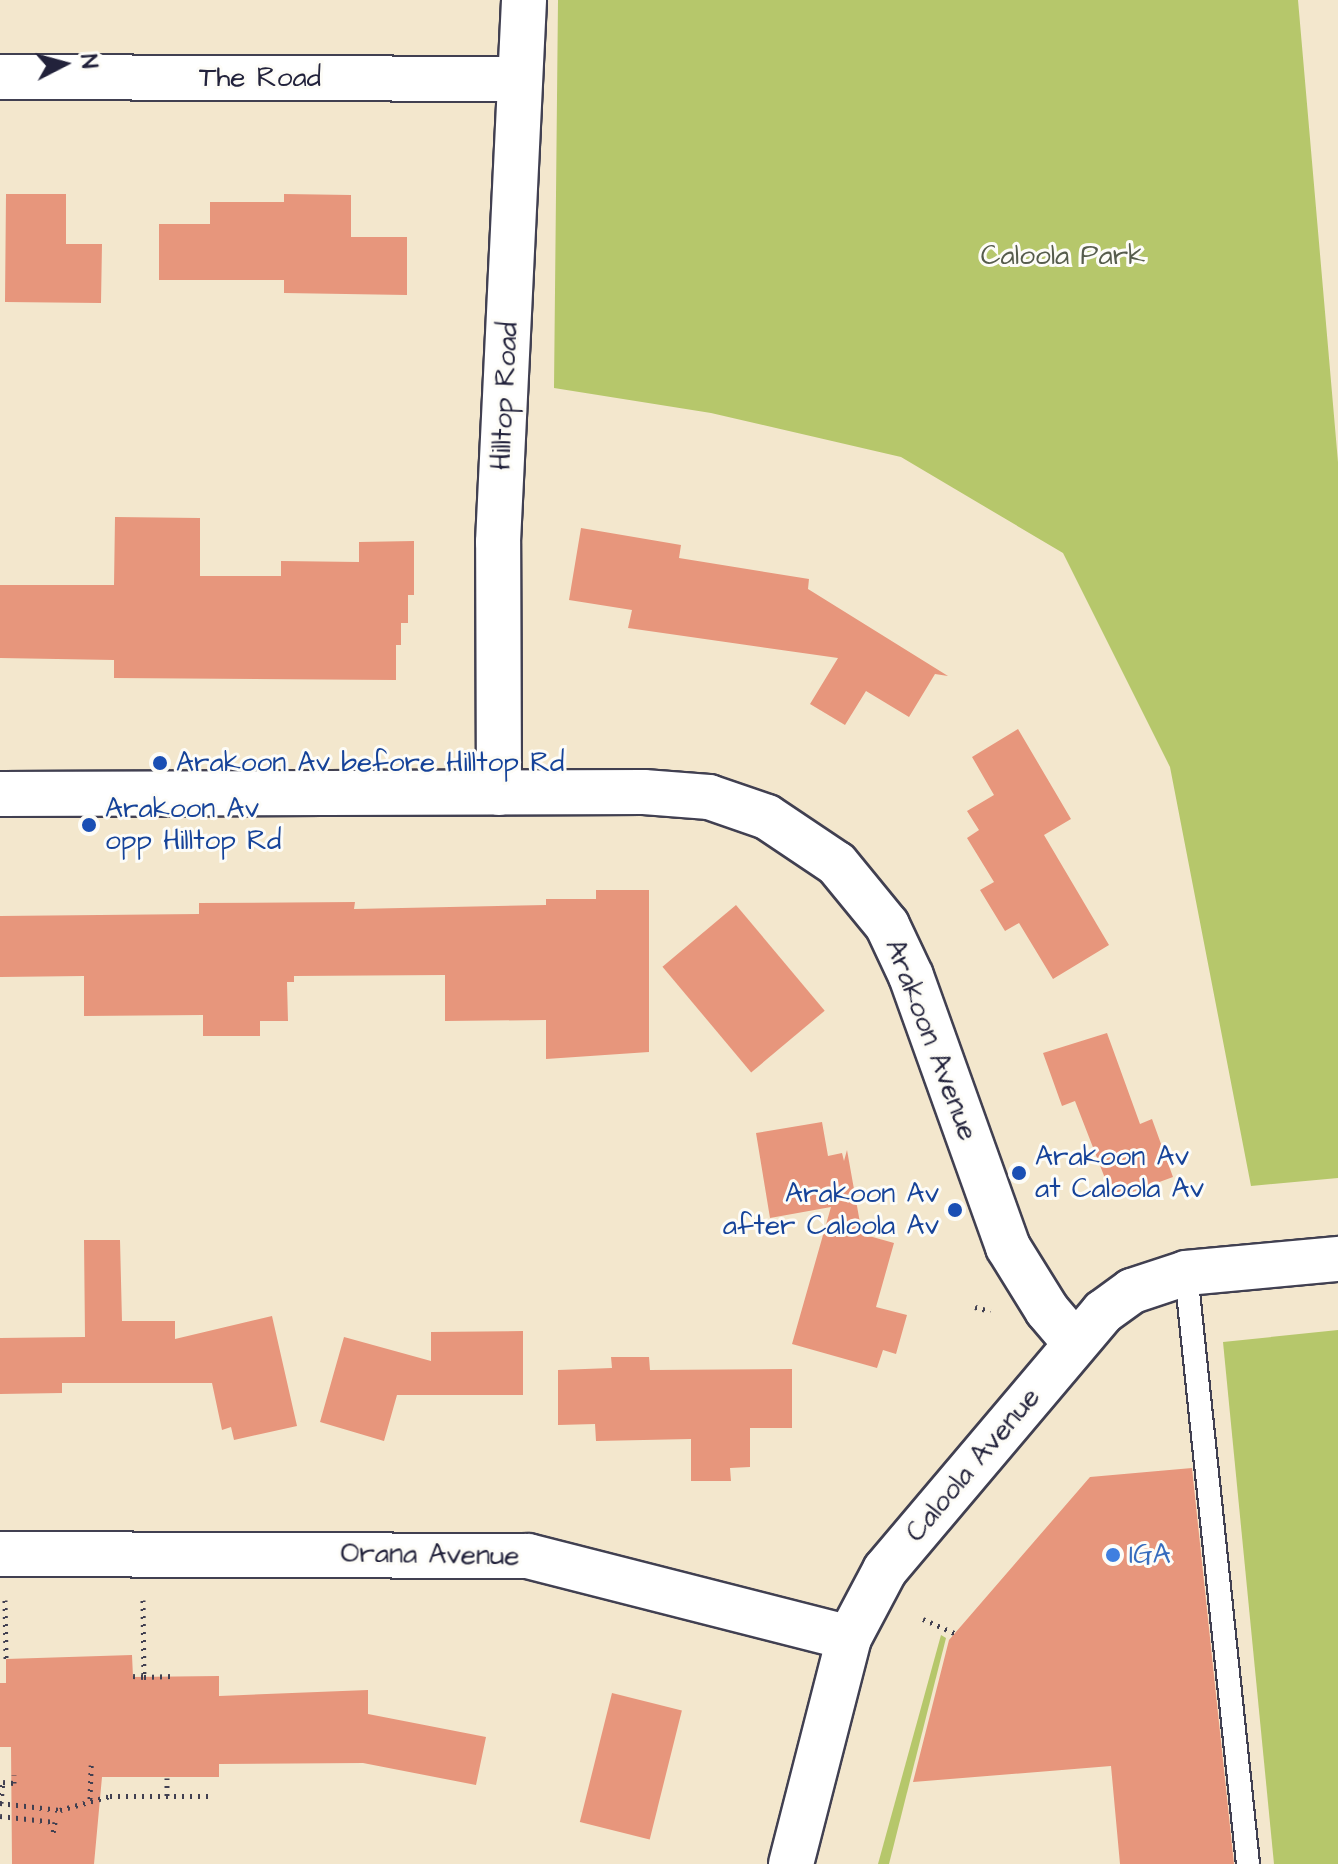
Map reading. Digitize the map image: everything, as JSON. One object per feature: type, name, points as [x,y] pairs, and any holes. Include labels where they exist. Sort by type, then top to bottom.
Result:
[{"type":"street","name":"Hilltop Road","points":[[499,793],[498,542],[524,0]]},
{"type":"street","name":"The Road","points":[[0,77],[520,79]]},
{"type":"street","name":"Arakoon Avenue","points":[[0,794],[644,792],[720,799],[784,826],[851,876],[876,906],[902,955],[1008,1247],[1047,1310],[1075,1343]]},
{"type":"street","name":"Caloola Avenue","points":[[791,1864],[849,1638],[885,1570],[1075,1343],[1132,1291],[1186,1273],[1338,1259]]},
{"type":"street","name":"Orana Avenue","points":[[0,1554],[528,1556],[849,1638]]},
{"type":"lane","points":[[1186,1273],[1248,1864]]},
{"type":"path","points":[[5,1599],[6,1659]]},
{"type":"path","points":[[143,1599],[144,1677]]},
{"type":"path","points":[[923,1619],[955,1633]]},
{"type":"path","points":[[133,1676],[172,1676]]},
{"type":"path","points":[[90,1799],[91,1765]]},
{"type":"path","points":[[14,1775],[14,1783],[3,1782],[1,1803],[60,1810],[90,1799],[208,1796]]},
{"type":"path","points":[[167,1778],[167,1796]]},
{"type":"path","points":[[0,1816],[55,1822],[53,1833]]},
{"type":"green space","name":"Caloola Park","points":[[558,0],[1298,0],[1338,462],[1338,1178],[1251,1186],[1170,767],[1063,553],[901,457],[711,413],[554,388]]},
{"type":"green space","points":[[1338,1330],[1338,1864],[1274,1864],[1223,1342]]},
{"type":"green space","points":[[941,1635],[946,1638],[889,1864],[878,1864]]},
{"type":"building","points":[[6,194],[66,194],[66,244],[102,244],[101,303],[5,302]]},
{"type":"building","points":[[284,194],[351,195],[351,237],[407,237],[407,295],[284,293],[284,280],[159,280],[159,224],[210,224],[210,202],[284,202]]},
{"type":"building","points":[[115,517],[200,518],[200,576],[281,576],[281,561],[359,562],[359,542],[414,541],[414,595],[408,595],[408,623],[401,623],[401,645],[396,645],[396,680],[114,678],[114,660],[0,658],[0,585],[114,585]]},
{"type":"building","points":[[581,528],[681,545],[679,558],[809,579],[808,589],[948,676],[935,674],[909,717],[866,691],[845,725],[810,704],[838,658],[628,628],[632,610],[569,600]]},
{"type":"building","points":[[1018,729],[1071,819],[1044,835],[1109,945],[1053,979],[1019,923],[1005,931],[980,890],[994,882],[967,838],[979,830],[967,811],[994,795],[972,757]]},
{"type":"building","points":[[596,890],[649,890],[649,1052],[546,1059],[546,1020],[445,1021],[445,975],[294,976],[294,982],[287,982],[288,1021],[260,1021],[260,1036],[203,1036],[203,1015],[84,1016],[84,976],[0,977],[0,916],[199,914],[199,903],[355,902],[354,909],[546,905],[546,899],[596,899]]},
{"type":"building","points":[[736,905],[825,1011],[751,1072],[662,967]]},
{"type":"building","points":[[1107,1033],[1140,1124],[1152,1119],[1173,1177],[1113,1199],[1075,1101],[1062,1106],[1043,1053]]},
{"type":"building","points":[[822,1122],[828,1156],[842,1153],[844,1161],[847,1150],[862,1234],[894,1243],[876,1307],[907,1315],[896,1354],[883,1350],[877,1368],[792,1344],[831,1207],[770,1218],[756,1133]]},
{"type":"building","points":[[84,1240],[120,1240],[122,1321],[175,1321],[175,1339],[272,1316],[297,1426],[234,1440],[231,1427],[222,1430],[212,1383],[62,1383],[62,1393],[0,1394],[0,1338],[85,1337]]},
{"type":"building","points":[[523,1331],[523,1395],[397,1395],[384,1441],[320,1422],[344,1337],[431,1361],[431,1332]]},
{"type":"building","points":[[611,1357],[649,1357],[650,1370],[792,1369],[792,1428],[750,1428],[750,1467],[730,1468],[731,1481],[691,1481],[691,1439],[596,1441],[595,1424],[558,1425],[558,1370],[612,1368]]},
{"type":"building","name":"IGA","points":[[1192,1468],[1234,1864],[1120,1864],[1111,1766],[913,1782],[949,1640],[1090,1477]]},
{"type":"building","points":[[132,1655],[133,1677],[219,1676],[219,1696],[368,1690],[368,1714],[486,1737],[476,1785],[363,1763],[219,1764],[219,1777],[102,1777],[94,1864],[12,1864],[11,1747],[0,1747],[0,1683],[6,1683],[6,1659]]},
{"type":"building","points":[[612,1693],[682,1710],[650,1839],[580,1822]]},
{"type":"place","name":"Arakoon Av before Hilltop Rd","points":[[160,763]]},
{"type":"place","name":"Arakoon Av opp Hilltop Rd","points":[[89,825]]},
{"type":"place","name":"Arakoon Av at Caloola Av","points":[[1019,1173]]},
{"type":"place","name":"Arakoon Av after Caloola Av","points":[[955,1210]]},
{"type":"place","name":"IGA","points":[[1113,1555]]}]
